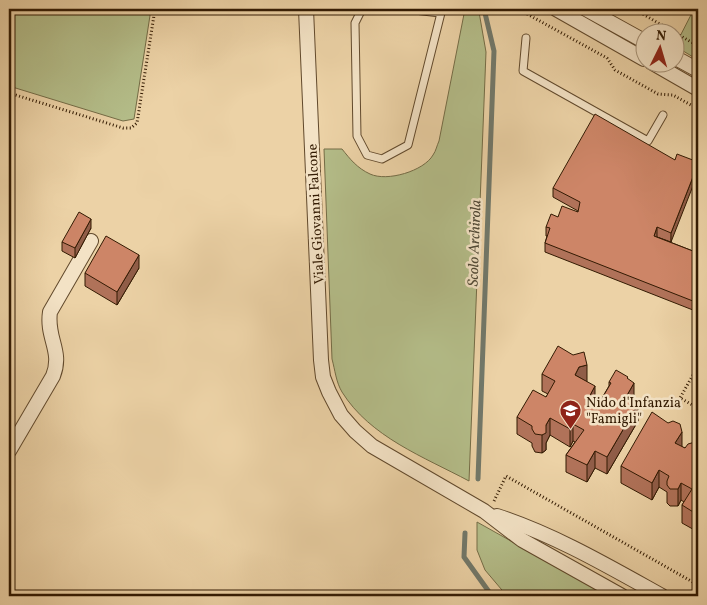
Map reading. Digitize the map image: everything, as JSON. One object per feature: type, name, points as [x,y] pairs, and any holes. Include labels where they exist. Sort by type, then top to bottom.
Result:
[{"type":"street","name":"Viale Giovanni Falcone","points":[[306,9],[321,360],[329,392],[340,415],[355,432],[372,446],[486,512]]},
{"type":"street","points":[[556,9],[634,53]]},
{"type":"street","points":[[586,9],[634,35]]},
{"type":"street","points":[[684,62],[698,70]]},
{"type":"street","points":[[668,72],[698,89]]},
{"type":"street","points":[[9,451],[53,376],[56,367],[56,352],[49,331],[50,312],[91,240]]},
{"type":"street","points":[[486,512],[522,540],[622,596]]},
{"type":"street","points":[[486,512],[527,526],[601,562],[662,596]]},
{"type":"lane","points":[[364,9],[361,11],[355,24],[357,136],[367,155],[382,159],[408,145],[441,11],[406,9]]},
{"type":"lane","points":[[526,38],[523,71],[648,141],[663,115]]},
{"type":"path","points":[[9,93],[123,128],[131,128],[137,123],[155,9]]},
{"type":"path","points":[[518,9],[607,58],[615,70],[658,94],[673,95],[698,109]]},
{"type":"path","points":[[634,9],[698,46]]},
{"type":"path","points":[[698,366],[680,398],[698,408]]},
{"type":"path","points":[[486,512],[506,476],[698,585]]},
{"type":"green space","points":[[9,9],[151,9],[134,119],[123,121],[9,86]]},
{"type":"green space","points":[[465,9],[475,9],[479,12],[486,52],[469,481],[416,454],[383,434],[367,422],[340,388],[332,359],[324,149],[342,149],[361,169],[377,176],[386,177],[404,174],[422,166],[428,161],[439,141]]},
{"type":"green space","points":[[694,9],[698,9],[698,60],[684,51],[684,28]]},
{"type":"green space","points":[[477,522],[609,596],[507,596],[485,570],[477,550]]},
{"type":"building","points":[[595,114],[675,160],[677,154],[698,162],[671,233],[657,227],[654,236],[698,253],[698,303],[545,243],[550,228],[546,227],[551,214],[558,217],[562,206],[578,212],[580,202],[553,188]]},
{"type":"building","points":[[79,212],[91,219],[75,248],[62,242]]},
{"type":"building","points":[[106,236],[139,255],[117,292],[85,273]]},
{"type":"building","points":[[558,346],[573,355],[584,352],[587,365],[579,367],[575,375],[595,386],[588,399],[598,405],[616,370],[634,383],[626,397],[638,404],[607,457],[595,451],[587,465],[566,455],[584,430],[573,424],[570,429],[550,418],[546,425],[546,433],[542,435],[535,434],[532,426],[517,417],[533,390],[546,397],[555,381],[542,374]]},
{"type":"building","points":[[652,412],[668,423],[673,421],[680,424],[682,432],[675,443],[685,448],[688,444],[695,442],[698,444],[698,515],[682,505],[692,489],[681,483],[678,489],[670,489],[667,485],[669,476],[659,470],[652,483],[621,466]]},
{"type":"waterway","name":"Scolo Archirola","points":[[478,479],[494,51],[484,9]]},
{"type":"waterway","name":"Scolo Archirola","points":[[465,533],[464,557],[492,596]]},
{"type":"place","name":"Nido d'Infanzia \"Famigli\"","points":[[570,429]]}]
